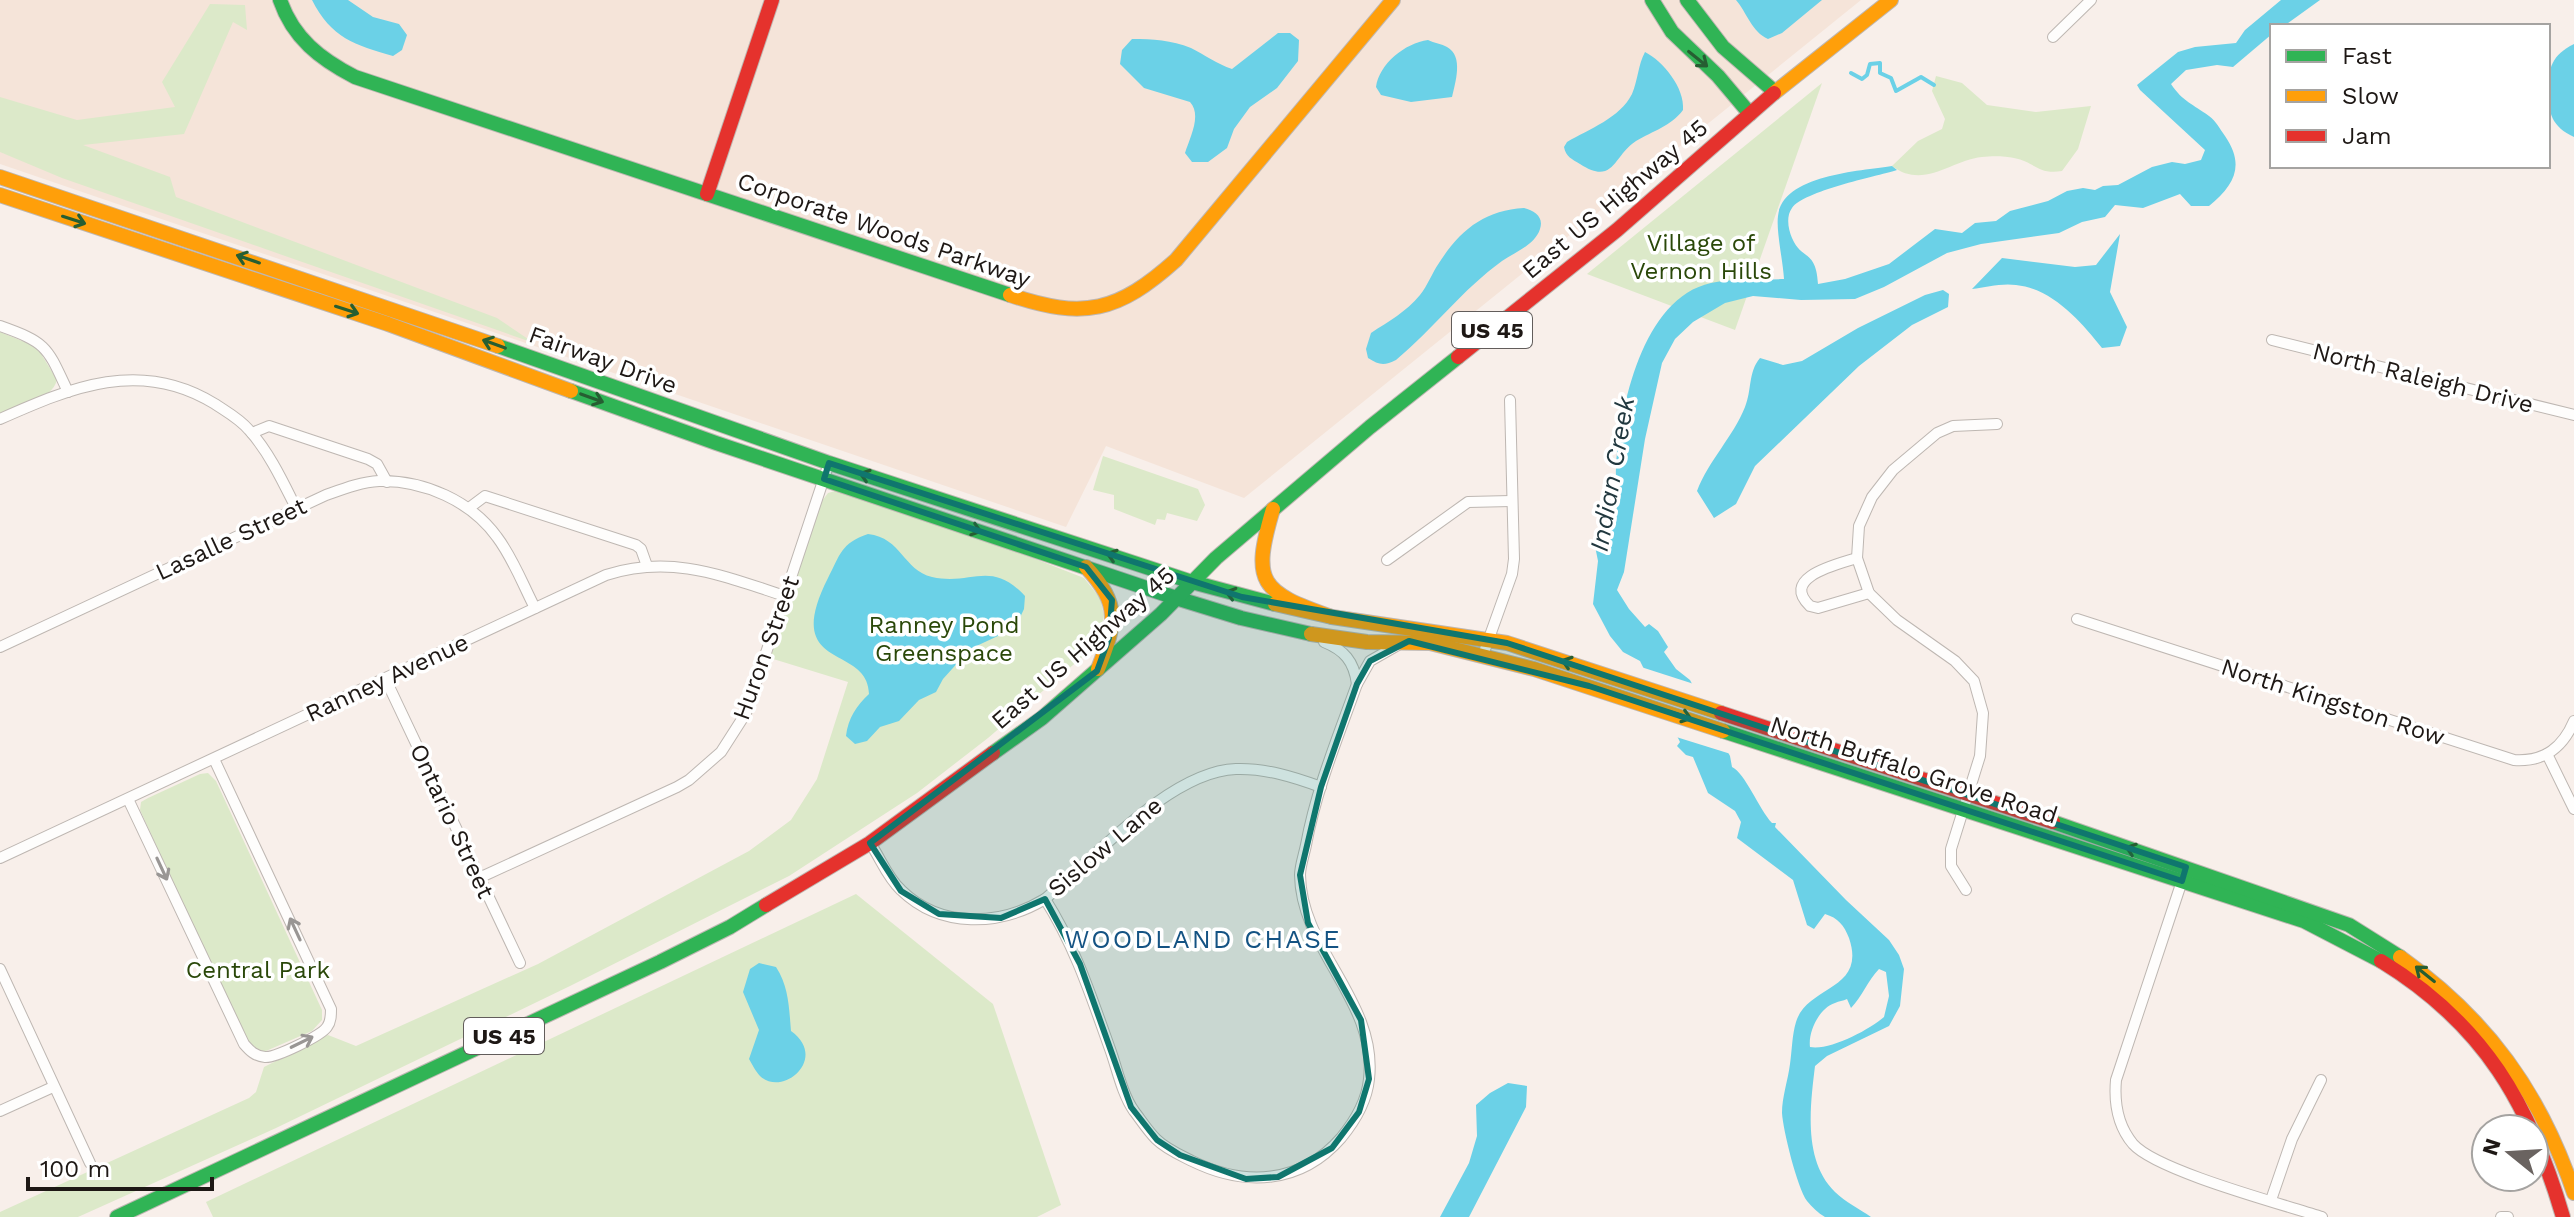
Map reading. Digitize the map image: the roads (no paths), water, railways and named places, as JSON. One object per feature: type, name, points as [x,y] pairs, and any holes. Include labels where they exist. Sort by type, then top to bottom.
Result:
[{"type":"main road","name":"Corporate Woods Parkway","points":[[280,0],[306,45],[334,67],[355,77],[1037,304],[1076,310],[1113,304],[1148,286],[1176,260],[1393,0]]},
{"type":"main road","points":[[707,194],[772,0]]},
{"type":"main road","points":[[1652,0],[1664,24],[1682,46],[1714,72],[1750,114]]},
{"type":"main road","points":[[1687,0],[1723,47],[1775,92]]},
{"type":"main road","name":"East US Highway 45","points":[[117,1217],[674,955],[730,927],[870,843],[1042,718],[1273,509],[1370,427],[1617,230],[1775,92],[1891,0]]},
{"type":"main road","name":"Fairway Drive","points":[[0,177],[378,303],[829,463],[1192,582]]},
{"type":"main road","name":"Fairway Drive","points":[[0,195],[388,324],[716,443],[1176,598]]},
{"type":"main road","points":[[1273,509],[1262,547],[1261,568],[1274,588],[1295,604],[1332,617]]},
{"type":"main road","points":[[1086,567],[1102,583],[1113,606],[1109,638],[1097,671]]},
{"type":"main road","name":"North Buffalo Grove Road","points":[[1192,582],[1242,597],[1332,617],[1489,639],[1645,696],[1716,727],[1962,809],[2349,925],[2383,943],[2423,971],[2494,1043],[2562,1142],[2574,1193]]},
{"type":"main road","name":"North Buffalo Grove Road","points":[[1176,598],[1328,638],[1430,643],[1719,712],[1967,794],[2184,874],[2343,938],[2411,979],[2445,1007],[2508,1082],[2527,1113]]},
{"type":"main road","points":[[2550,1149],[2562,1142]]},
{"type":"main road","name":"North Buffalo Grove Road","points":[[2550,1173],[2563,1217]]},
{"type":"street","points":[[2053,37],[2091,0]]},
{"type":"street","points":[[0,326],[33,338],[44,346],[52,356],[68,392]]},
{"type":"street","name":"North Raleigh Drive","points":[[2272,340],[2574,415]]},
{"type":"street","points":[[0,419],[100,383],[159,381],[184,388],[232,415],[252,433],[296,508]]},
{"type":"street","points":[[1483,655],[1512,574],[1514,559],[1510,400]]},
{"type":"street","points":[[1966,890],[1951,866],[1951,849],[1980,756],[1983,713],[1974,681],[1955,661],[1897,620],[1869,593],[1857,558],[1859,526],[1872,497],[1893,470],[1937,433],[1953,426],[1997,424]]},
{"type":"street","points":[[252,433],[269,426],[368,459],[377,464],[387,482]]},
{"type":"street","name":"Huron Street","points":[[479,878],[677,787],[721,752],[746,713],[829,463]]},
{"type":"street","name":"Lasalle Street","points":[[0,647],[296,508],[346,487],[387,482],[444,494],[469,508],[498,538],[535,608]]},
{"type":"street","points":[[469,508],[485,496],[636,545],[641,549],[647,566]]},
{"type":"street","points":[[1387,560],[1468,502],[1511,501]]},
{"type":"street","points":[[1857,558],[1812,573],[1802,586],[1802,593],[1805,601],[1818,608],[1869,593]]},
{"type":"street","name":"Ranney Avenue","points":[[0,858],[606,575],[647,566],[689,567],[785,596]]},
{"type":"street","name":"North Kingston Row","points":[[2077,619],[2514,760],[2536,759],[2547,754]]},
{"type":"street","points":[[1262,623],[1280,634],[1325,642],[1340,648],[1349,659],[1357,684]]},
{"type":"street","points":[[1045,899],[1066,931],[1080,964],[1131,1107],[1157,1140],[1212,1171],[1246,1179],[1278,1177],[1316,1160],[1332,1148],[1359,1112],[1369,1079],[1368,1049],[1361,1020],[1308,923],[1300,875],[1308,830],[1357,684],[1370,661],[1389,648],[1409,641]]},
{"type":"street","name":"Ontario Street","points":[[385,678],[520,963]]},
{"type":"street","points":[[2574,721],[2567,737],[2547,754],[2574,809]]},
{"type":"street","points":[[128,799],[244,1044],[252,1053],[273,1057],[321,1033],[328,1026],[331,1009],[214,759]]},
{"type":"street","name":"Sislow Lane","points":[[870,843],[888,876],[919,905],[939,914],[976,920],[1001,918],[1029,909],[1045,899],[1167,794],[1198,776],[1235,769],[1270,772],[1321,787]]},
{"type":"street","points":[[2184,874],[2116,1080],[2116,1113],[2128,1137],[2148,1157],[2322,1217]]},
{"type":"street","points":[[0,969],[90,1163]]},
{"type":"street","points":[[2271,1200],[2292,1139],[2321,1080]]},
{"type":"street","points":[[0,1111],[53,1087]]},
{"type":"street","points":[[2501,1217],[2508,1217]]},
{"type":"water","points":[[312,0],[348,0],[373,17],[399,24],[407,35],[402,50],[393,56],[345,38],[327,23]]},
{"type":"water","points":[[1736,0],[1822,0],[1782,33],[1768,39],[1754,27]]},
{"type":"water","name":"Indian Creek","points":[[2281,0],[2320,0],[2287,24],[2270,24],[2270,36],[2233,67],[2217,65],[2186,70],[2171,84],[2184,99],[2214,120],[2235,156],[2231,182],[2209,206],[2191,206],[2180,194],[2143,208],[2115,205],[2105,217],[2082,222],[2059,233],[1981,244],[1947,253],[1855,299],[1801,300],[1753,296],[1725,303],[1693,322],[1675,339],[1662,363],[1645,439],[1624,572],[1617,590],[1645,627],[1649,624],[1658,631],[1668,647],[1664,652],[1676,669],[1690,680],[1730,756],[1732,767],[1742,776],[1767,817],[1889,940],[1904,969],[1900,1006],[1889,1026],[1827,1056],[1815,1066],[1811,1133],[1818,1165],[1835,1192],[1871,1217],[1825,1217],[1807,1201],[1799,1184],[1785,1132],[1782,1107],[1796,1022],[1811,1001],[1843,978],[1850,968],[1852,955],[1849,938],[1840,923],[1825,914],[1814,929],[1807,925],[1793,880],[1737,838],[1741,822],[1735,811],[1708,793],[1693,757],[1677,746],[1680,742],[1640,661],[1623,652],[1610,636],[1593,604],[1598,561],[1595,546],[1611,529],[1616,515],[1618,443],[1639,358],[1668,310],[1687,293],[1720,281],[1784,279],[1778,216],[1783,202],[1807,183],[1861,170],[1892,166],[1897,170],[1824,190],[1792,208],[1788,219],[1791,234],[1800,250],[1812,260],[1818,284],[1845,279],[1889,264],[1935,229],[1962,233],[1975,223],[1996,221],[2010,211],[2048,201],[2067,191],[2118,185],[2152,167],[2201,160],[2205,150],[2137,85],[2178,52],[2236,43],[2245,30]],"holes":[[[1879,969],[1886,972],[1889,996],[1884,1017],[1869,1028],[1827,1046],[1810,1047],[1813,1028],[1824,1010],[1847,999],[1851,1008]]]},
{"type":"water","points":[[1278,33],[1290,33],[1299,40],[1298,61],[1277,88],[1250,107],[1234,129],[1227,148],[1208,162],[1192,162],[1185,153],[1195,120],[1190,102],[1144,88],[1120,64],[1122,50],[1132,39],[1147,39],[1184,45],[1232,69]]},
{"type":"water","points":[[1428,40],[1447,47],[1455,57],[1457,70],[1452,97],[1411,102],[1381,95],[1376,87],[1382,70],[1402,50]]},
{"type":"water","points":[[2574,44],[2574,137],[2556,124],[2550,109],[2550,72],[2561,53]]},
{"type":"water","points":[[1645,52],[1672,76],[1683,102],[1683,110],[1667,124],[1628,147],[1607,170],[1591,170],[1570,157],[1564,147],[1567,142],[1612,116],[1627,102]]},
{"type":"water","points":[[1524,208],[1535,213],[1541,221],[1534,239],[1488,272],[1396,360],[1382,364],[1368,358],[1366,349],[1371,333],[1415,301],[1447,251],[1465,232],[1497,213]]},
{"type":"water","points":[[2120,234],[2110,292],[2127,327],[2120,346],[2102,348],[2065,308],[2042,293],[2005,284],[1972,289],[2002,258],[2075,267],[2096,265]]},
{"type":"water","points":[[1943,290],[1949,294],[1948,307],[1912,325],[1859,366],[1755,466],[1736,504],[1714,518],[1697,491],[1740,418],[1760,358],[1783,365],[1802,361],[1858,328],[1925,295]]},
{"type":"water","points":[[868,534],[888,541],[915,568],[932,577],[958,579],[991,576],[1013,585],[1025,596],[1024,609],[1015,628],[970,649],[943,679],[936,692],[919,700],[899,721],[880,727],[867,741],[855,744],[846,736],[854,712],[869,694],[865,678],[820,643],[814,629],[816,608],[839,556],[852,541]]},
{"type":"water","points":[[759,963],[776,967],[784,982],[791,1031],[802,1042],[805,1053],[804,1063],[798,1072],[780,1082],[760,1076],[749,1059],[759,1030],[743,992],[750,969]]},
{"type":"water","points":[[1508,1083],[1527,1086],[1526,1107],[1469,1217],[1440,1217],[1469,1163],[1477,1136],[1476,1105]]},
{"type":"waterway","points":[[1851,73],[1862,79],[1867,75],[1870,64],[1880,63],[1880,73],[1891,78],[1896,91],[1921,77],[1934,85]]},
{"type":"district","name":"WOODLAND CHASE","points":[[1203,939]]},
{"type":"park label","name":"Village of Vernon Hills","points":[[1701,257]]},
{"type":"park label","name":"Ranney Pond Greenspace","points":[[944,639]]},
{"type":"park label","name":"Central Park","points":[[258,970]]}]
